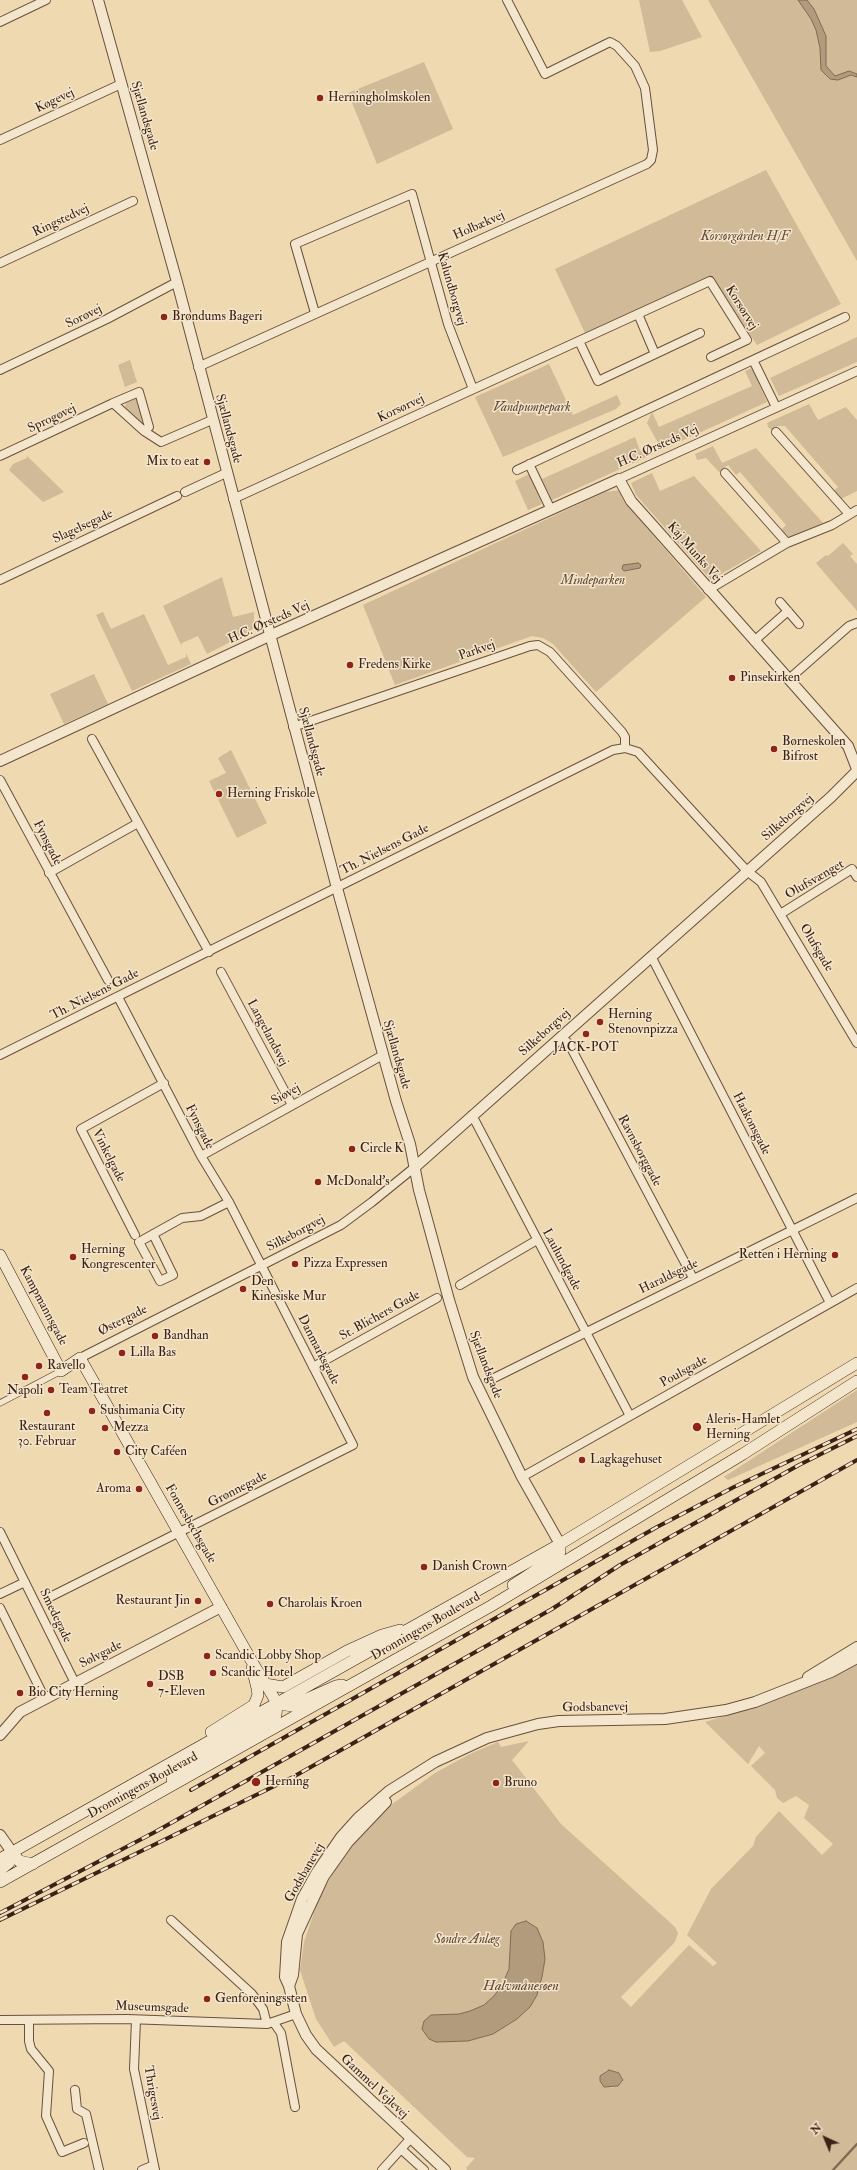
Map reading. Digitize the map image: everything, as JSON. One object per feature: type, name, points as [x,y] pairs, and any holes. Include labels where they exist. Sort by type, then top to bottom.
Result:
[{"type":"main road","name":"Kampmannsgade","points":[[0,1255],[61,1371]]},
{"type":"main road","name":"Østergade","points":[[61,1371],[80,1358]]},
{"type":"main road","name":"Fonnesbechsgade","points":[[80,1358],[251,1660],[277,1703]]},
{"type":"main road","name":"Dronningens Boulevard","points":[[0,1859],[560,1544],[857,1363]]},
{"type":"main road","name":"Dronningens Boulevard","points":[[0,1882],[352,1685],[589,1549],[857,1382]]},
{"type":"main road","points":[[560,1544],[571,1551],[589,1549]]},
{"type":"main road","points":[[491,1606],[512,1585],[553,1559],[560,1552],[560,1544]]},
{"type":"main road","points":[[265,1684],[283,1687],[347,1651],[382,1635],[416,1626]]},
{"type":"main road","points":[[175,1761],[189,1745],[254,1705],[258,1695],[251,1660]]},
{"type":"main road","points":[[150,1797],[193,1763],[276,1715],[277,1703],[291,1706],[336,1686],[352,1685]]},
{"type":"main road","points":[[12,1852],[19,1860],[33,1864]]},
{"type":"main road","points":[[0,1870],[9,1863],[12,1852]]},
{"type":"street","points":[[0,22],[46,0]]},
{"type":"street","name":"Sjællandsgade","points":[[98,0],[176,282],[293,727],[383,1055],[410,1144],[447,1292],[473,1377],[522,1477],[560,1544]]},
{"type":"street","name":"Holbækvej","points":[[198,367],[647,164],[651,160],[652,150],[645,88],[635,66],[617,46],[610,42],[545,74],[507,0]]},
{"type":"street","name":"Køgevej","points":[[0,140],[121,84]]},
{"type":"street","name":"Kalundborgvej","points":[[315,313],[294,244],[412,194],[448,324],[473,389]]},
{"type":"street","name":"Ringstedvej","points":[[0,263],[133,201]]},
{"type":"street","name":"Korsørvej","points":[[233,499],[710,281],[747,340],[711,357]]},
{"type":"street","name":"Sorøvej","points":[[0,370],[107,319],[176,282]]},
{"type":"street","points":[[638,314],[655,354]]},
{"type":"street","points":[[517,470],[845,317]]},
{"type":"street","points":[[579,341],[598,381],[700,333]]},
{"type":"street","points":[[753,360],[776,407]]},
{"type":"street","name":"H.C. Ørsteds Vej","points":[[0,762],[269,636],[857,371]]},
{"type":"street","name":"Sprogøvej","points":[[0,456],[139,392],[149,427],[144,431]]},
{"type":"street","points":[[113,403],[144,431],[161,442],[212,420]]},
{"type":"street","points":[[776,432],[848,514]]},
{"type":"street","points":[[529,464],[550,510]]},
{"type":"street","points":[[185,492],[226,473]]},
{"type":"street","points":[[725,473],[787,543]]},
{"type":"street","name":"Kaj Munks Vej","points":[[619,479],[631,501],[708,590],[853,748],[857,770]]},
{"type":"street","name":"Slagelsegade","points":[[0,580],[177,496]]},
{"type":"street","points":[[708,590],[787,543],[832,525],[848,514],[857,510]]},
{"type":"street","points":[[780,602],[799,624]]},
{"type":"street","points":[[754,641],[788,611]]},
{"type":"street","points":[[789,679],[850,626],[857,623]]},
{"type":"street","name":"Parkvej","points":[[293,727],[530,646],[538,645],[550,652],[622,732],[625,737],[626,748]]},
{"type":"street","points":[[92,739],[208,952]]},
{"type":"street","points":[[626,748],[638,752],[747,871]]},
{"type":"street","name":"Th. Nielsens Gade","points":[[0,1055],[613,750],[626,748]]},
{"type":"street","name":"Silkeborgvej","points":[[261,1267],[345,1222],[415,1167],[832,797],[857,770]]},
{"type":"street","name":"Fynsgade","points":[[0,780],[108,980]]},
{"type":"street","name":"Silkeborgvej","points":[[832,797],[857,780]]},
{"type":"street","points":[[49,873],[138,823]]},
{"type":"street","name":"Olufsvænget","points":[[782,913],[852,869],[857,877]]},
{"type":"street","name":"Olufsgade","points":[[747,871],[761,882],[782,913],[857,1043]]},
{"type":"street","name":"Haakonsgade","points":[[651,956],[830,1303]]},
{"type":"street","name":"Langelandsvej","points":[[221,972],[292,1105]]},
{"type":"street","name":"Fynsgade","points":[[118,997],[201,1156],[229,1202],[261,1267]]},
{"type":"street","name":"Ravnsborggade","points":[[561,1036],[568,1044],[693,1278]]},
{"type":"street","name":"Siøvej","points":[[201,1156],[383,1055]]},
{"type":"street","name":"Vinkelgade","points":[[135,1235],[81,1129],[164,1083]]},
{"type":"street","name":"Laulundgade","points":[[472,1115],[630,1416]]},
{"type":"street","name":"Haraldsgade","points":[[492,1379],[857,1198]]},
{"type":"street","points":[[153,1234],[173,1275],[160,1281],[139,1242],[153,1234],[182,1218],[201,1216],[229,1202]]},
{"type":"street","points":[[460,1285],[537,1240]]},
{"type":"street","name":"Østergade","points":[[80,1358],[261,1267]]},
{"type":"street","name":"Danmarksgade","points":[[261,1267],[353,1445]]},
{"type":"street","name":"Poulsgade","points":[[522,1477],[857,1288]]},
{"type":"street","name":"St. Blichers Gade","points":[[313,1367],[437,1298]]},
{"type":"street","name":"Østergade","points":[[0,1403],[61,1371]]},
{"type":"street","name":"Grønnegade","points":[[48,1598],[353,1445]]},
{"type":"street","name":"Smedegade","points":[[0,1532],[74,1683]]},
{"type":"street","name":"Smedegade","points":[[0,1594],[25,1582]]},
{"type":"street","name":"Sølvgade","points":[[0,1735],[20,1712],[221,1606]]},
{"type":"street","points":[[0,1608],[45,1699]]},
{"type":"street","name":"Godsbanevej","points":[[791,1688],[857,1647]]},
{"type":"street","name":"Godsbanevej","points":[[296,2014],[289,1986],[293,1975],[297,1934],[324,1876],[348,1842],[364,1823],[408,1779],[435,1762],[463,1748],[487,1738],[513,1730],[559,1721],[666,1719],[696,1716],[740,1706],[791,1688],[831,1672],[857,1658]]},
{"type":"street","points":[[0,1835],[12,1852]]},
{"type":"street","points":[[171,1920],[252,1994],[263,2009],[271,2024],[281,2032],[295,2107]]},
{"type":"street","name":"Museumsgade","points":[[0,2020],[86,2018],[271,2024],[296,2014]]},
{"type":"street","name":"Gammel Vejlevej","points":[[296,2014],[316,2050],[445,2170]]},
{"type":"street","points":[[29,2020],[28,2041],[31,2048],[49,2071],[46,2116],[62,2152],[84,2143]]},
{"type":"street","name":"Thrigesvej","points":[[136,2020],[134,2069],[155,2168]]},
{"type":"street","points":[[75,2090],[77,2109],[86,2114],[100,2170]]},
{"type":"street","points":[[382,2170],[411,2138]]},
{"type":"street","points":[[401,2149],[424,2170]]},
{"type":"street","points":[[142,2170],[155,2168]]},
{"type":"green space","points":[[639,0],[682,0],[702,37],[660,51],[650,52]]},
{"type":"green space","points":[[708,0],[857,0],[857,261]]},
{"type":"green space","points":[[424,62],[453,129],[377,164],[348,93]]},
{"type":"green space","name":"Korsørgården H/F","points":[[766,170],[841,304],[757,345],[711,276],[586,335],[555,269]]},
{"type":"green space","points":[[857,337],[857,362],[779,396],[770,378]]},
{"type":"green space","points":[[130,360],[137,382],[125,387],[118,365]]},
{"type":"green space","name":"Vandpumpepark","points":[[549,364],[573,415],[617,395],[621,404],[616,409],[503,457],[475,397]]},
{"type":"green space","points":[[752,368],[767,402],[655,453],[652,446],[658,443],[647,423],[652,412],[659,427],[752,386],[745,371]]},
{"type":"green space","points":[[136,397],[143,421],[141,424],[125,410],[126,400]]},
{"type":"green space","points":[[809,404],[818,420],[846,407],[857,420],[857,491],[839,500],[832,492],[838,487],[785,426],[778,426],[772,430],[768,427],[767,423]]},
{"type":"green space","points":[[635,437],[640,451],[650,447],[653,454],[552,500],[542,479]]},
{"type":"green space","points":[[713,446],[722,463],[756,448],[823,523],[789,537],[781,530],[786,525],[740,472],[736,475],[728,465],[719,472],[706,458],[697,460],[695,454]]},
{"type":"green space","points":[[26,454],[64,492],[43,502],[9,470],[13,464],[27,458]]},
{"type":"green space","points":[[652,473],[660,491],[694,476],[761,551],[711,580],[636,495],[631,483]]},
{"type":"green space","points":[[529,474],[542,504],[528,510],[515,481]]},
{"type":"green space","name":"Mindeparken","points":[[620,490],[629,507],[706,597],[596,692],[553,644],[543,638],[532,636],[395,685],[363,605],[605,492]]},
{"type":"green space","points":[[843,543],[853,554],[850,556],[857,564],[857,611],[816,563],[826,555],[828,556]]},
{"type":"green space","points":[[222,577],[233,617],[254,612],[254,628],[207,654],[198,636],[182,643],[181,645],[163,606]]},
{"type":"green space","points":[[103,612],[111,629],[144,614],[168,665],[186,657],[186,653],[191,664],[132,691],[96,615]]},
{"type":"green space","points":[[94,674],[108,704],[64,724],[50,694]]},
{"type":"green space","points":[[231,750],[267,823],[237,838],[209,781],[226,773],[218,758]]},
{"type":"green space","points":[[857,1390],[857,1422],[728,1480],[724,1477]]},
{"type":"green space","name":"Søndre Anlæg","points":[[857,1661],[857,2170],[467,2170],[466,2168],[475,2158],[467,2157],[344,2041],[334,2047],[316,2019],[300,1970],[304,1942],[318,1901],[337,1865],[361,1835],[388,1807],[435,1773],[470,1754],[498,1742],[501,1747],[529,1741],[512,1760],[561,1824],[675,1927],[678,1933],[675,1942],[621,1997],[631,2007],[689,1945],[713,1966],[717,1963],[687,1935],[711,1889],[753,1846],[756,1837],[779,1811],[822,1855],[833,1844],[804,1818],[809,1805],[796,1796],[783,1803],[777,1798],[775,1790],[751,1766],[765,1753],[759,1746],[748,1764],[705,1722],[750,1709]],"holes":[[[609,2070],[619,2073],[623,2081],[618,2086],[611,2088],[605,2071]]]},
{"type":"water","points":[[798,0],[807,0],[814,9],[826,36],[826,66],[835,76],[849,71],[857,74],[857,77],[851,75],[838,80],[830,79],[821,70],[820,48],[816,30],[811,19]]},
{"type":"water","points":[[638,563],[641,565],[640,568],[624,571],[622,569],[623,565]]},
{"type":"water","name":"Halvmånesøen","points":[[526,1921],[537,1928],[543,1942],[545,1959],[537,1995],[530,2007],[517,2019],[493,2034],[468,2041],[436,2042],[429,2039],[422,2029],[424,2021],[431,2015],[459,2014],[470,2011],[484,2005],[494,1996],[503,1983],[509,1969],[511,1931],[516,1924]]},
{"type":"water","points":[[609,2070],[619,2073],[623,2080],[618,2086],[604,2087],[600,2081],[600,2076]]},
{"type":"waterway","points":[[833,2170],[857,2144]]},
{"type":"railway","points":[[191,1790],[657,1527],[734,1487],[857,1429]]},
{"type":"railway","points":[[0,1913],[155,1832],[552,1609],[620,1565],[799,1465],[857,1436]]},
{"type":"railway","points":[[0,1920],[293,1777],[857,1460]]},
{"type":"place","name":"Herningholmskolen","points":[[320,98]]},
{"type":"place","name":"Brøndums Bageri","points":[[164,317]]},
{"type":"place","name":"Mix to eat","points":[[207,462]]},
{"type":"place","name":"Fredens Kirke","points":[[350,665]]},
{"type":"place","name":"Pinsekirken","points":[[732,678]]},
{"type":"place","name":"Børneskolen Bifrost","points":[[774,749]]},
{"type":"place","name":"Herning Friskole","points":[[219,794]]},
{"type":"place","name":"Herning Stenovnpizza","points":[[600,1022]]},
{"type":"place","name":"JACK-POT","points":[[586,1034]]},
{"type":"place","name":"Circle K","points":[[352,1149]]},
{"type":"place","name":"McDonald's","points":[[318,1182]]},
{"type":"place","name":"Retten i Herning","points":[[835,1255]]},
{"type":"place","name":"Herning Kongrescenter","points":[[73,1257]]},
{"type":"place","name":"Pizza Expressen","points":[[295,1264]]},
{"type":"place","name":"Den Kinesiske Mur","points":[[243,1289]]},
{"type":"place","name":"Bandhan","points":[[155,1336]]},
{"type":"place","name":"Lilla Bas","points":[[122,1353]]},
{"type":"place","name":"Ravello","points":[[39,1366]]},
{"type":"place","name":"Napoli","points":[[25,1377]]},
{"type":"place","name":"Team Teatret","points":[[51,1390]]},
{"type":"place","name":"Sushimania City","points":[[92,1411]]},
{"type":"place","name":"Restaurant 30. Februar","points":[[47,1413]]},
{"type":"place","name":"Aleris-Hamlet Herning","points":[[697,1427]]},
{"type":"place","name":"Mezza","points":[[105,1428]]},
{"type":"place","name":"City Caféen","points":[[117,1452]]},
{"type":"place","name":"Lagkagehuset","points":[[582,1460]]},
{"type":"place","name":"Aroma","points":[[139,1489]]},
{"type":"place","name":"Danish Crown","points":[[424,1567]]},
{"type":"place","name":"Restaurant Jin","points":[[198,1601]]},
{"type":"place","name":"Charolais Kroen","points":[[270,1604]]},
{"type":"place","name":"Scandic Lobby Shop","points":[[207,1656]]},
{"type":"place","name":"Scandic Hotel","points":[[213,1673]]},
{"type":"place","name":"DSB 7-Eleven","points":[[150,1684]]},
{"type":"place","name":"Bio City Herning","points":[[20,1693]]},
{"type":"place","name":"Herning","points":[[256,1782]]},
{"type":"place","name":"Bruno","points":[[496,1783]]},
{"type":"place","name":"Genforeningssten","points":[[207,1999]]}]
